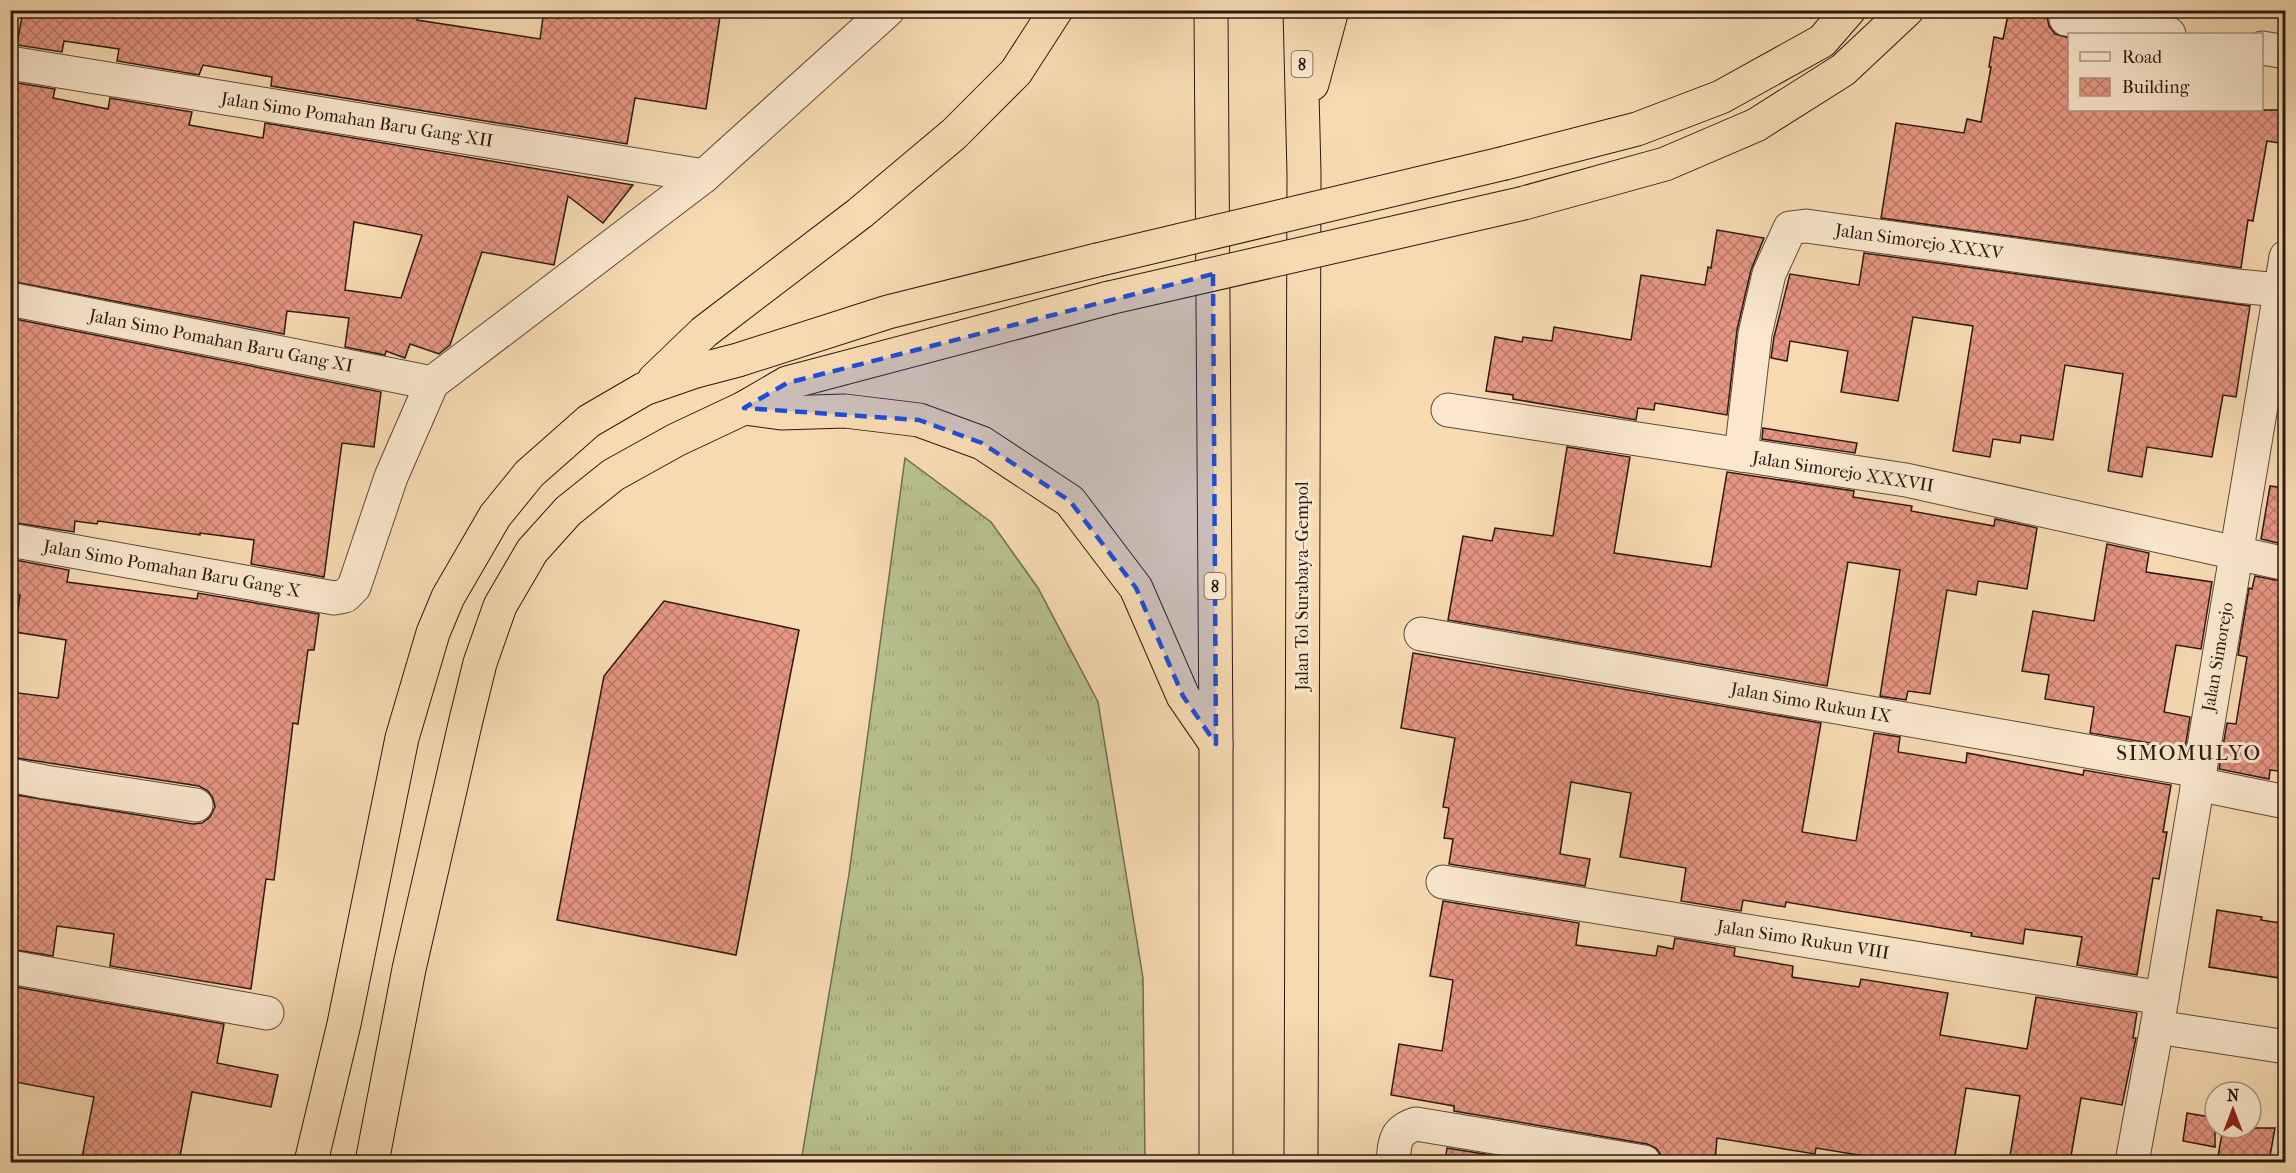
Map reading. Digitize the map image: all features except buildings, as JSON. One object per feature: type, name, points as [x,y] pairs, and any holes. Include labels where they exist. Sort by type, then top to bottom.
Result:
[{"type":"highway","points":[[644,389],[704,332],[851,220],[954,134],[1016,72],[1056,10]]},
{"type":"highway","name":"8","points":[[1211,10],[1216,744],[1216,1162]]},
{"type":"highway","name":"Jalan Tol Surabaya–Gempol","points":[[1300,10],[1303,117],[1301,1162]]},
{"type":"highway","points":[[1303,117],[1332,10]]},
{"type":"highway","points":[[311,1162],[344,1024],[402,738],[433,633],[445,606],[495,516],[529,474],[589,421],[644,389],[888,312],[1638,129],[1721,97],[1822,41],[1849,10]]},
{"type":"highway","points":[[372,1162],[409,969],[480,663],[500,606],[532,551],[568,511],[613,475],[676,440],[744,408],[787,383],[1109,298],[1524,203],[1665,164],[1756,125],[1843,70],[1907,10]]},
{"type":"highway","points":[[744,408],[781,413],[845,411],[919,420],[982,443],[1070,501],[1136,588],[1183,696],[1216,744]]},
{"type":"street","points":[[432,383],[704,176],[888,10]]},
{"type":"street","points":[[2066,19],[2162,33]]},
{"type":"street","points":[[2263,48],[2286,52]]},
{"type":"street","name":"Jalan Simo Pomahan Baru Gang XII","points":[[10,63],[704,176]]},
{"type":"street","name":"Jalan Simorejo XXXV","points":[[1741,455],[1755,334],[1769,274],[1790,228],[1806,226],[2237,286],[2280,311]]},
{"type":"street","name":"Jalan Simorejo","points":[[2132,1162],[2236,553],[2280,311],[2286,257]]},
{"type":"street","name":"Jalan Simo Pomahan Baru Gang XI","points":[[10,299],[432,383]]},
{"type":"street","name":"Jalan Simo Pomahan Baru Gang X","points":[[10,540],[334,598],[345,596],[354,586],[391,477],[432,383]]},
{"type":"street","name":"Jalan Simorejo XXXVII","points":[[1448,410],[1906,480],[2286,564]]},
{"type":"street","name":"Jalan Simo Rukun IX","points":[[1421,634],[2199,777],[2286,802]]},
{"type":"street","points":[[10,775],[196,805]]},
{"type":"street","name":"Jalan Simo Rukun VIII","points":[[1443,882],[2159,1012],[2286,1047]]},
{"type":"street","points":[[10,967],[267,1013]]},
{"type":"street","points":[[1396,1147],[1405,1128],[1416,1124],[1644,1162]]},
{"type":"highlighted area","points":[[1213,274],[1216,744],[1183,696],[1136,588],[1070,501],[982,443],[919,420],[744,408],[787,383]]},
{"type":"green space","points":[[905,458],[991,522],[1038,588],[1098,702],[1143,978],[1145,1162],[801,1162],[849,874]]},
{"type":"district","name":"SIMOMULYO","points":[[2189,753]]}]
